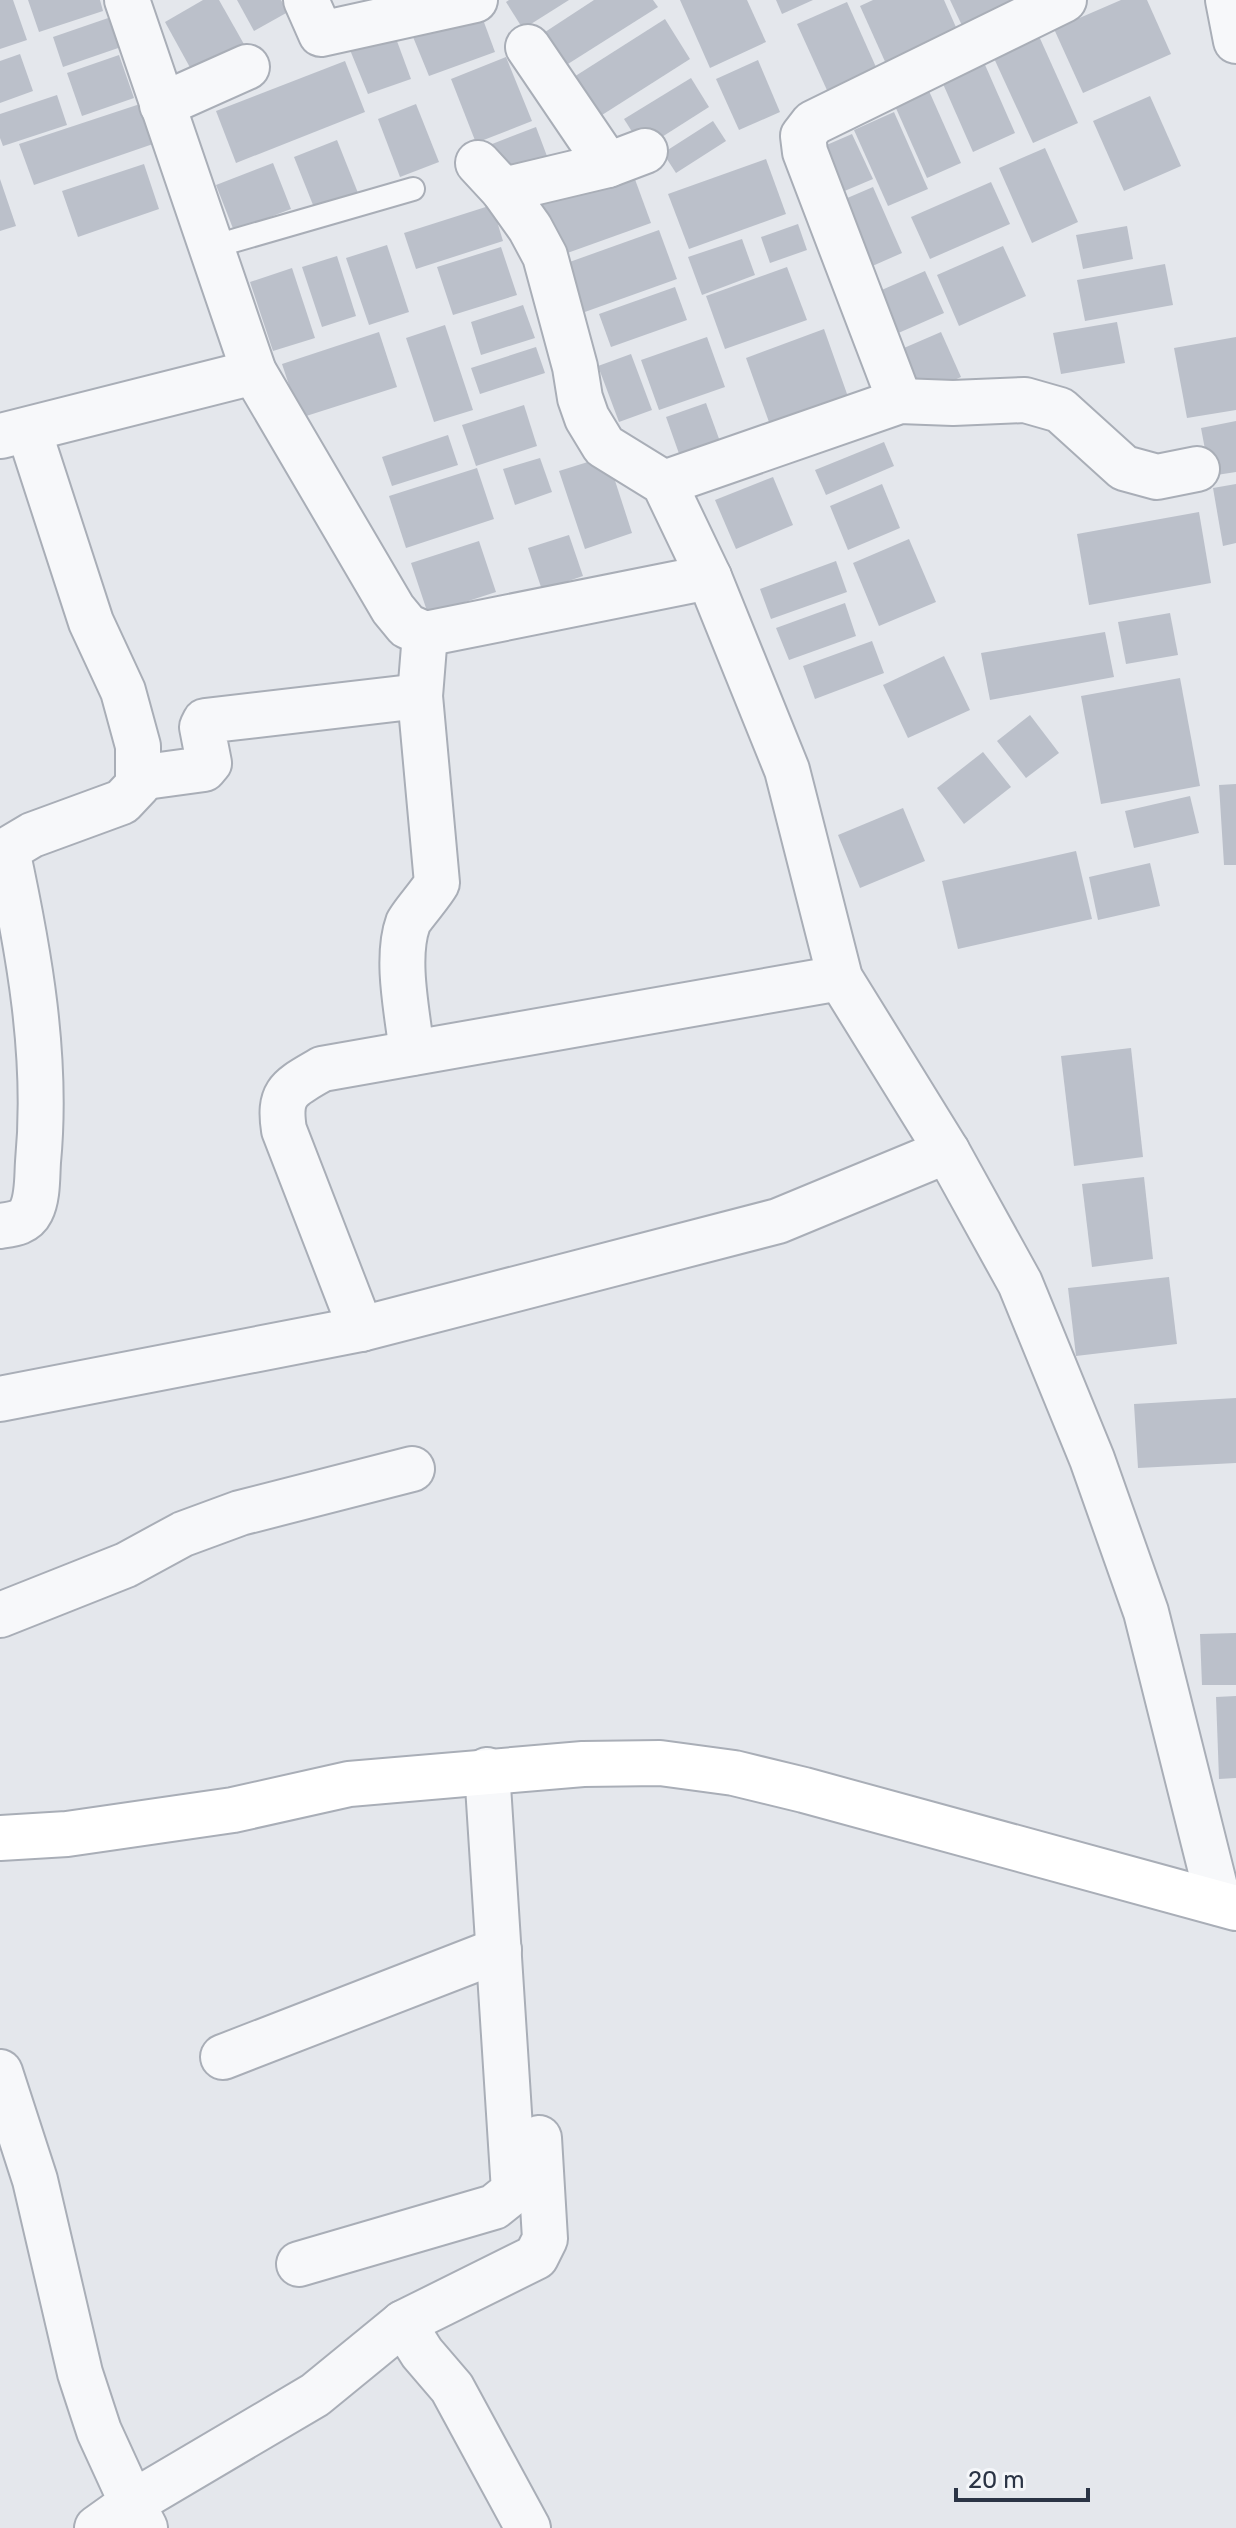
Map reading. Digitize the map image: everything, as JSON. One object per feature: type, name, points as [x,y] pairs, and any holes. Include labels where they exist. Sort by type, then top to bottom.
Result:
[{"type":"street","points":[[306,0],[321,34],[475,0]]},
{"type":"street","points":[[900,401],[805,152],[803,136],[813,123],[1064,0]]},
{"type":"street","points":[[1228,0],[1236,41]]},
{"type":"street","points":[[138,3],[162,105],[254,372],[393,609],[407,626],[425,634],[709,577]]},
{"type":"street","points":[[528,47],[626,158],[490,177],[530,228],[545,256],[587,418],[604,446],[664,483],[709,577],[787,770],[840,978],[947,1151],[1020,1283],[1092,1459],[1146,1612],[1228,1906]]},
{"type":"street","points":[[162,105],[247,67]]},
{"type":"street","points":[[0,1226],[21,1222],[31,1211],[40,1140],[42,1078],[30,967],[3,851],[32,835],[122,802],[138,785],[138,746],[123,691],[91,622],[14,434],[254,372]]},
{"type":"street","points":[[664,483],[900,401],[953,403],[1025,400],[1060,410],[1124,468],[1157,477],[1197,469]]},
{"type":"street","points":[[412,1053],[402,956],[408,921],[426,902],[437,883],[420,696],[425,634]]},
{"type":"street","points":[[138,778],[204,769],[209,763],[202,727],[205,721],[420,696]]},
{"type":"street","points":[[361,1329],[284,1130],[281,1107],[286,1094],[298,1083],[322,1069],[840,978]]},
{"type":"street","points":[[0,1399],[361,1329],[778,1221],[947,1151]]},
{"type":"street","points":[[0,1615],[126,1565],[183,1534],[240,1513],[412,1469]]},
{"type":"street","points":[[0,1838],[67,1834],[233,1810],[349,1784],[500,1770],[660,1763],[734,1773],[1228,1906]]},
{"type":"street","points":[[299,2264],[494,2207],[514,2191],[499,1950],[500,1770]]},
{"type":"street","points":[[97,2528],[138,2516],[315,2395],[403,2323],[536,2257],[545,2239],[500,1770]]},
{"type":"street","points":[[223,2057],[499,1950]]},
{"type":"street","points":[[0,2072],[35,2180],[80,2373],[99,2431],[138,2516]]},
{"type":"street","points":[[403,2323],[422,2353],[452,2388],[528,2528]]},
{"type":"lane","points":[[212,247],[413,189]]},
{"type":"building","points":[[0,0],[13,0],[27,40],[0,49]]},
{"type":"building","points":[[28,0],[100,0],[103,11],[39,32]]},
{"type":"building","points":[[203,0],[219,0],[249,53],[198,82],[165,22]]},
{"type":"building","points":[[237,0],[281,0],[288,12],[254,31]]},
{"type":"building","points":[[569,0],[523,29],[506,2]]},
{"type":"building","points":[[594,0],[653,0],[658,7],[560,69],[539,36]]},
{"type":"building","points":[[680,0],[747,0],[766,42],[710,68]]},
{"type":"building","points":[[776,0],[813,0],[782,14]]},
{"type":"building","points":[[873,0],[944,0],[959,34],[887,66],[860,6]]},
{"type":"building","points":[[950,0],[1014,0],[966,34]]},
{"type":"building","points":[[1121,0],[1147,0],[1171,54],[1083,93],[1054,29]]},
{"type":"building","points":[[847,2],[880,76],[831,99],[797,24]]},
{"type":"building","points":[[478,6],[495,52],[429,76],[411,32]]},
{"type":"building","points":[[114,16],[124,46],[63,67],[53,37]]},
{"type":"building","points":[[665,19],[690,59],[591,122],[566,82]]},
{"type":"building","points":[[394,33],[411,79],[368,94],[350,50]]},
{"type":"building","points":[[1038,34],[1078,123],[1033,143],[992,54]]},
{"type":"building","points":[[20,54],[33,91],[0,103],[0,61]]},
{"type":"building","points":[[119,55],[134,98],[82,116],[67,73]]},
{"type":"building","points":[[506,57],[532,121],[476,143],[451,79]]},
{"type":"building","points":[[982,58],[1015,133],[973,152],[940,77]]},
{"type":"building","points":[[758,60],[780,112],[739,130],[716,79]]},
{"type":"building","points":[[345,61],[365,112],[236,163],[216,111]]},
{"type":"building","points":[[691,78],[709,107],[643,149],[624,119]]},
{"type":"building","points":[[925,82],[961,163],[927,178],[891,97]]},
{"type":"building","points":[[57,95],[67,125],[3,146],[0,114]]},
{"type":"building","points":[[1150,96],[1181,166],[1124,191],[1093,121]]},
{"type":"building","points":[[140,104],[153,144],[34,185],[19,144]]},
{"type":"building","points":[[416,104],[439,162],[400,177],[378,119]]},
{"type":"building","points":[[894,112],[928,189],[888,206],[854,130]]},
{"type":"building","points":[[713,121],[726,141],[676,173],[663,153]]},
{"type":"building","points":[[536,127],[550,164],[501,183],[487,146]]},
{"type":"building","points":[[852,134],[873,179],[828,198],[808,153]]},
{"type":"building","points":[[337,140],[358,193],[315,210],[294,157]]},
{"type":"building","points":[[1045,148],[1078,222],[1032,243],[999,168]]},
{"type":"building","points":[[766,159],[786,214],[689,249],[668,194]]},
{"type":"building","points":[[273,163],[291,209],[234,231],[216,185]]},
{"type":"building","points":[[629,163],[651,223],[559,256],[537,196]]},
{"type":"building","points":[[144,164],[159,209],[78,237],[62,191]]},
{"type":"building","points":[[0,179],[16,226],[0,231]]},
{"type":"building","points":[[991,182],[1010,224],[930,259],[911,217]]},
{"type":"building","points":[[873,187],[902,253],[861,271],[831,205]]},
{"type":"building","points":[[492,205],[503,241],[416,269],[404,233]]},
{"type":"building","points":[[798,224],[807,250],[770,263],[761,237]]},
{"type":"building","points":[[1127,226],[1133,259],[1083,269],[1076,235]]},
{"type":"building","points":[[659,230],[677,279],[582,313],[564,264]]},
{"type":"building","points":[[742,239],[755,275],[702,295],[688,257]]},
{"type":"building","points":[[387,245],[409,312],[369,325],[346,258]]},
{"type":"building","points":[[1003,246],[1026,296],[959,326],[937,275]]},
{"type":"building","points":[[501,247],[517,295],[453,315],[437,267]]},
{"type":"building","points":[[337,256],[356,316],[322,327],[302,267]]},
{"type":"building","points":[[1165,264],[1173,305],[1085,321],[1077,280]]},
{"type":"building","points":[[787,267],[807,320],[725,349],[706,296]]},
{"type":"building","points":[[292,268],[315,338],[273,351],[250,282]]},
{"type":"building","points":[[925,271],[944,313],[887,338],[868,296]]},
{"type":"building","points":[[675,287],[687,320],[611,347],[599,314]]},
{"type":"building","points":[[523,305],[535,338],[481,355],[471,322]]},
{"type":"building","points":[[1117,322],[1125,363],[1061,374],[1053,333]]},
{"type":"building","points":[[445,325],[473,410],[434,422],[406,338]]},
{"type":"building","points":[[824,329],[852,408],[774,436],[746,358]]},
{"type":"building","points":[[379,332],[397,387],[300,418],[282,364]]},
{"type":"building","points":[[941,332],[961,377],[911,399],[890,354]]},
{"type":"building","points":[[707,337],[725,387],[659,410],[641,360]]},
{"type":"building","points":[[1236,337],[1236,410],[1187,418],[1174,348]]},
{"type":"building","points":[[536,347],[545,373],[480,394],[471,368]]},
{"type":"building","points":[[631,354],[652,410],[619,422],[598,366]]},
{"type":"building","points":[[706,403],[722,447],[682,462],[666,417]]},
{"type":"building","points":[[524,405],[537,446],[476,466],[462,425]]},
{"type":"building","points":[[1236,421],[1236,472],[1210,476],[1201,428]]},
{"type":"building","points":[[448,435],[458,465],[392,486],[382,457]]},
{"type":"building","points":[[884,442],[894,466],[826,495],[815,470]]},
{"type":"building","points":[[607,456],[632,533],[585,549],[559,471]]},
{"type":"building","points":[[540,458],[552,492],[515,505],[503,469]]},
{"type":"building","points":[[477,468],[494,519],[406,548],[389,496]]},
{"type":"building","points":[[773,477],[793,525],[736,549],[715,500]]},
{"type":"building","points":[[882,484],[900,528],[848,550],[830,506]]},
{"type":"building","points":[[1236,484],[1236,543],[1223,546],[1213,488]]},
{"type":"building","points":[[1199,512],[1211,583],[1089,605],[1077,534]]},
{"type":"building","points":[[569,535],[583,576],[542,590],[528,548]]},
{"type":"building","points":[[909,539],[936,602],[879,626],[853,563]]},
{"type":"building","points":[[479,541],[496,592],[428,614],[411,563]]},
{"type":"building","points":[[836,561],[847,592],[771,619],[760,589]]},
{"type":"building","points":[[845,603],[856,636],[789,660],[776,628]]},
{"type":"building","points":[[1170,613],[1178,655],[1126,664],[1118,622]]},
{"type":"building","points":[[1105,632],[1114,677],[990,700],[981,653]]},
{"type":"building","points":[[872,641],[884,673],[815,699],[803,666]]},
{"type":"building","points":[[944,656],[970,710],[908,738],[883,685]]},
{"type":"building","points":[[1180,678],[1200,786],[1101,804],[1081,696]]},
{"type":"building","points":[[1030,715],[1059,753],[1026,778],[997,741]]},
{"type":"building","points":[[983,752],[1011,787],[964,824],[937,788]]},
{"type":"building","points":[[1236,784],[1236,865],[1224,865],[1219,785]]},
{"type":"building","points":[[1190,796],[1199,833],[1134,848],[1125,811]]},
{"type":"building","points":[[903,808],[925,861],[860,888],[838,835]]},
{"type":"building","points":[[1076,851],[1092,919],[958,949],[942,881]]},
{"type":"building","points":[[1150,863],[1160,906],[1098,920],[1089,877]]},
{"type":"building","points":[[1131,1048],[1143,1157],[1074,1166],[1061,1056]]},
{"type":"building","points":[[1144,1177],[1153,1259],[1092,1267],[1082,1184]]},
{"type":"building","points":[[1169,1277],[1177,1344],[1076,1356],[1068,1288]]},
{"type":"building","points":[[1236,1398],[1236,1463],[1138,1468],[1134,1404]]},
{"type":"building","points":[[1236,1633],[1236,1685],[1202,1685],[1200,1634]]},
{"type":"building","points":[[1236,1696],[1236,1778],[1219,1779],[1216,1697]]}]
